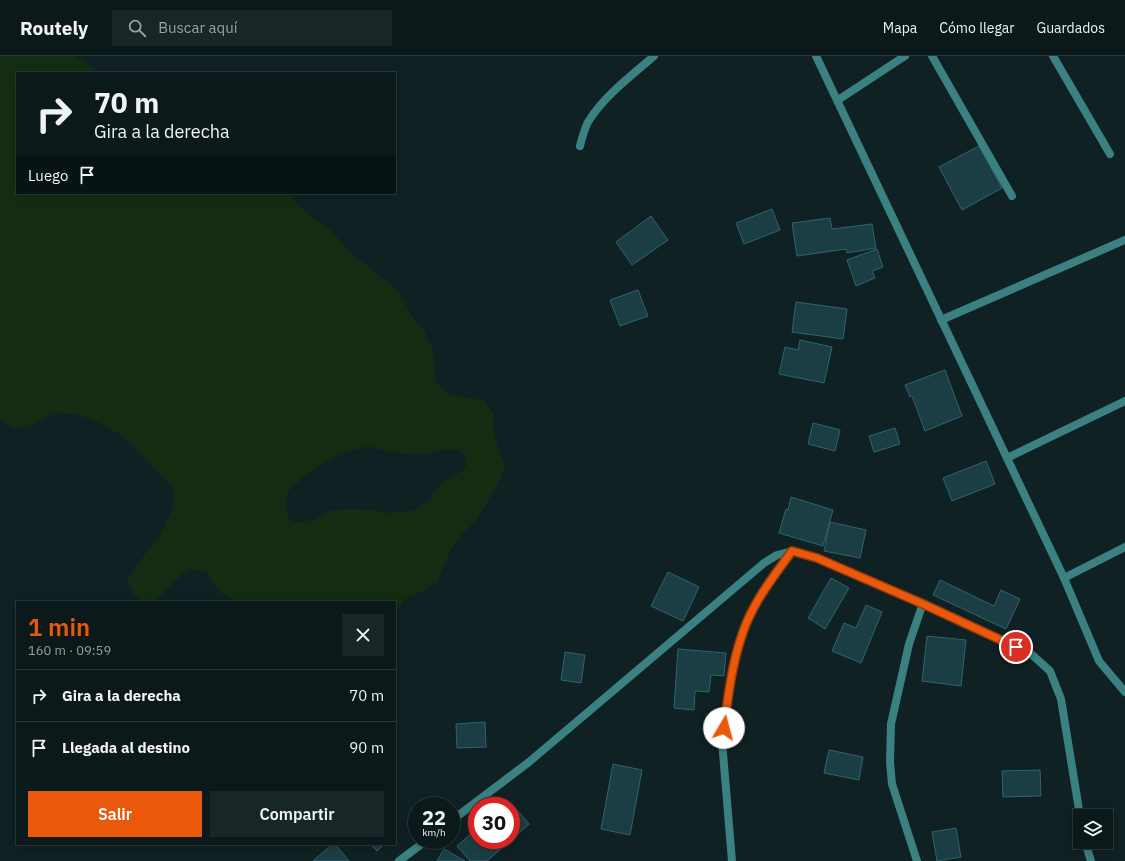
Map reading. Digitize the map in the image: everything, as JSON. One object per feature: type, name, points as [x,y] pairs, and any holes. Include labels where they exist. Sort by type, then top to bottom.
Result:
[{"type":"street","points":[[580,146],[588,124],[596,110],[607,98],[654,56]]},
{"type":"street","points":[[816,56],[1064,578],[1099,661],[1125,692]]},
{"type":"street","points":[[838,100],[905,56]]},
{"type":"street","points":[[932,56],[1012,196]]},
{"type":"street","points":[[1053,56],[1110,154]]},
{"type":"street","points":[[941,320],[1125,240]]},
{"type":"street","points":[[1007,458],[1125,401]]},
{"type":"street","points":[[1064,578],[1125,547]]},
{"type":"street","points":[[732,861],[722,741],[731,676],[743,631],[762,592],[792,551]]},
{"type":"street","points":[[460,814],[529,762],[764,564],[777,555],[792,551],[817,558],[1030,653],[1050,671],[1061,699],[1079,809]]},
{"type":"street","points":[[917,861],[892,784],[890,762],[891,724],[909,644],[923,604]]},
{"type":"street","points":[[399,861],[415,849]]},
{"type":"street","points":[[1087,849],[1091,861]]},
{"type":"green space","points":[[0,56],[74,56],[99,72],[16,72],[16,194],[290,194],[298,205],[312,217],[327,226],[353,255],[394,287],[404,301],[412,317],[424,330],[432,348],[436,383],[449,395],[484,400],[494,414],[493,431],[505,466],[497,486],[476,521],[463,533],[452,548],[437,582],[422,592],[406,598],[396,612],[396,601],[237,601],[220,591],[206,572],[189,569],[155,601],[146,601],[135,596],[127,580],[148,550],[160,536],[174,504],[174,487],[123,437],[87,418],[68,413],[60,413],[48,416],[28,427],[12,429],[0,418]],"holes":[[[368,446],[390,452],[423,455],[440,450],[458,450],[465,455],[467,464],[462,471],[441,483],[428,501],[412,511],[390,513],[373,510],[332,510],[316,519],[308,521],[298,523],[290,520],[287,511],[286,499],[291,488],[313,469],[340,455]]]},
{"type":"building","points":[[979,146],[1002,188],[962,210],[939,167]]},
{"type":"building","points":[[772,209],[780,230],[744,244],[736,223]]},
{"type":"building","points":[[651,216],[668,240],[632,265],[616,242]]},
{"type":"building","points":[[830,218],[832,229],[872,224],[876,248],[847,253],[846,249],[797,256],[792,223]]},
{"type":"building","points":[[877,249],[883,267],[872,271],[875,278],[856,286],[847,260]]},
{"type":"building","points":[[638,290],[648,316],[620,326],[610,300]]},
{"type":"building","points":[[796,302],[847,309],[843,339],[792,332]]},
{"type":"building","points":[[800,340],[832,347],[824,383],[779,374],[785,347],[798,350]]},
{"type":"building","points":[[945,370],[962,416],[925,431],[912,396],[910,397],[905,385]]},
{"type":"building","points":[[813,423],[840,430],[835,451],[808,444]]},
{"type":"building","points":[[895,428],[900,444],[874,452],[869,436]]},
{"type":"building","points":[[986,461],[995,484],[952,501],[943,478]]},
{"type":"building","points":[[791,497],[833,510],[823,546],[779,533],[786,509],[788,510]]},
{"type":"building","points":[[830,522],[866,530],[860,558],[824,551]]},
{"type":"building","points":[[668,572],[699,587],[683,621],[651,606]]},
{"type":"building","points":[[831,578],[849,588],[825,629],[808,618]]},
{"type":"building","points":[[940,580],[994,606],[1001,590],[1020,599],[1006,629],[933,595]]},
{"type":"building","points":[[866,605],[882,612],[861,663],[832,651],[844,623],[856,628]]},
{"type":"building","points":[[927,636],[966,640],[961,686],[922,681]]},
{"type":"building","points":[[678,649],[726,653],[724,676],[711,675],[709,692],[695,691],[694,710],[674,708]]},
{"type":"building","points":[[565,652],[585,655],[581,683],[561,680]]},
{"type":"building","points":[[485,722],[486,747],[457,748],[456,724]]},
{"type":"building","points":[[829,750],[863,757],[859,780],[824,773]]},
{"type":"building","points":[[613,764],[642,770],[630,835],[601,829]]},
{"type":"building","points":[[1040,770],[1041,796],[1003,797],[1002,771]]},
{"type":"building","points":[[520,814],[529,824],[520,832]]},
{"type":"building","points":[[956,828],[961,857],[937,861],[932,832]]},
{"type":"building","points":[[468,837],[468,849],[501,849],[487,861],[470,861],[460,849],[460,843]]},
{"type":"building","points":[[332,845],[336,845],[349,861],[313,861]]},
{"type":"building","points":[[371,845],[383,845],[377,851]]},
{"type":"building","points":[[444,849],[465,861],[437,861]]},
{"type":"route","points":[[724,728],[731,676],[743,631],[762,592],[792,551],[817,558],[923,604],[1016,647]]}]
